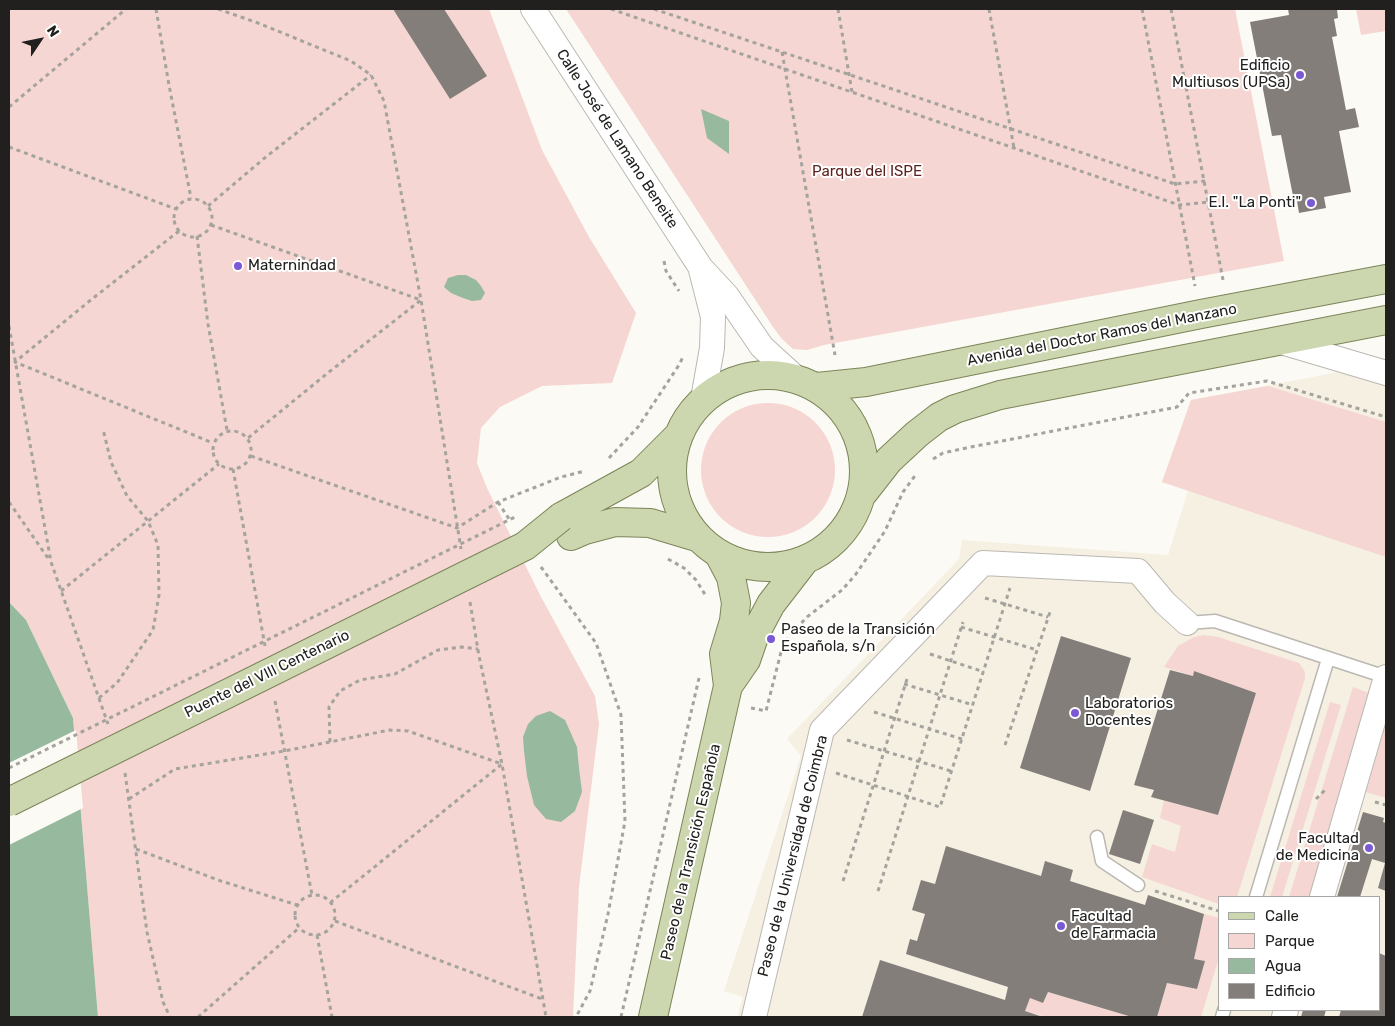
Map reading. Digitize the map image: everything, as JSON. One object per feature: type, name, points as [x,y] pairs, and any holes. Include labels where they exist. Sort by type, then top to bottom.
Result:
[{"type":"main road","name":"Avenida del Doctor Ramos del Manzano","points":[[677,437],[688,416],[703,399],[731,381],[763,374],[806,383],[866,382],[1386,279]]},
{"type":"main road","points":[[677,437],[672,463],[673,490],[681,515],[697,537],[720,556],[749,567],[779,569],[805,560],[828,545],[849,523],[864,492],[890,460],[917,434],[939,417],[954,409],[1000,395],[1386,320]]},
{"type":"main road","points":[[806,383],[841,406],[858,432],[865,461],[864,492]]},
{"type":"main road","name":"Puente del VIII Centenario","points":[[9,802],[566,527],[641,473],[677,437]]},
{"type":"main road","name":"Puente del VIII Centenario","points":[[566,527],[586,530],[615,522],[650,523],[697,537]]},
{"type":"main road","name":"Paseo de la Transición Española","points":[[653,1017],[728,686],[724,654],[734,621],[736,603],[731,577],[720,556]]},
{"type":"main road","name":"Paseo de la Transición Española","points":[[728,686],[746,660],[755,634],[771,604],[805,560]]},
{"type":"street","name":"Calle José de Lamano Beneite","points":[[533,9],[701,268],[727,296],[762,347],[806,383]]},
{"type":"street","name":"Calle José de Lamano Beneite","points":[[701,268],[713,317],[712,348],[703,399]]},
{"type":"street","points":[[1278,341],[1386,372]]},
{"type":"street","name":"Paseo de la Universidad de Coimbra","points":[[754,1017],[822,732],[876,674],[910,648],[930,618],[983,563],[1138,571],[1164,603],[1186,623]]},
{"type":"street","points":[[1322,896],[1386,677]]},
{"type":"lane","name":"Paseo de la Universidad de Coimbra","points":[[1186,623],[1215,621],[1386,677]]},
{"type":"lane","points":[[1256,896],[1328,659]]},
{"type":"lane","points":[[1097,837],[1102,861],[1138,885]]},
{"type":"path","points":[[9,107],[126,9]]},
{"type":"path","points":[[156,9],[191,198]]},
{"type":"path","points":[[218,9],[258,23],[351,61],[371,75],[384,101],[421,300],[462,556]]},
{"type":"path","points":[[611,9],[1179,205],[1209,202]]},
{"type":"path","points":[[654,9],[1175,184],[1205,181]]},
{"type":"path","points":[[838,9],[852,92]]},
{"type":"path","points":[[989,9],[1014,148]]},
{"type":"path","points":[[1142,9],[1195,286]]},
{"type":"path","points":[[1171,9],[1223,280]]},
{"type":"path","points":[[782,52],[835,355]]},
{"type":"path","points":[[208,206],[267,156],[371,75]]},
{"type":"path","points":[[9,147],[176,209]]},
{"type":"path","points":[[191,198],[200,200],[208,206],[212,215],[210,225],[205,232],[197,236],[188,236],[179,231],[174,221],[176,209],[182,202],[191,198]]},
{"type":"path","points":[[210,225],[421,300]]},
{"type":"path","points":[[15,362],[179,231]]},
{"type":"path","points":[[197,236],[208,324],[226,430]]},
{"type":"path","points":[[663,257],[666,271],[681,294]]},
{"type":"path","points":[[248,438],[421,300]]},
{"type":"path","points":[[9,326],[51,562],[111,732]]},
{"type":"path","points":[[604,463],[638,427],[679,365],[684,354]]},
{"type":"path","points":[[15,362],[214,443]]},
{"type":"path","points":[[931,460],[943,453],[966,448],[1177,407],[1189,393],[1267,381],[1386,417]]},
{"type":"path","points":[[1215,384],[1216,389]]},
{"type":"path","points":[[99,698],[117,683],[153,630],[160,595],[158,545],[148,521],[127,496],[111,462],[103,429]]},
{"type":"path","points":[[226,430],[238,431],[248,438],[252,447],[251,456],[244,466],[233,469],[225,468],[219,464],[213,454],[214,443],[218,435],[226,430]]},
{"type":"path","points":[[251,456],[458,528]]},
{"type":"path","points":[[60,591],[219,464]]},
{"type":"path","points":[[757,709],[766,711],[781,652],[792,633],[807,617],[842,590],[856,574],[885,531],[903,492],[919,472]]},
{"type":"path","points":[[458,528],[498,502],[561,477]]},
{"type":"path","points":[[9,502],[51,562]]},
{"type":"path","points":[[9,768],[525,512]]},
{"type":"path","points":[[664,557],[684,568],[696,580]]},
{"type":"path","points":[[814,766],[940,807],[1006,604],[1016,565]]},
{"type":"path","points":[[468,593],[502,764],[546,1017]]},
{"type":"path","points":[[558,593],[596,643],[621,715],[625,821],[608,914],[590,991],[576,1017]]},
{"type":"path","points":[[980,596],[1048,617]]},
{"type":"path","points":[[1005,745],[1051,609]]},
{"type":"path","points":[[930,618],[1037,650]]},
{"type":"path","points":[[878,891],[964,619]]},
{"type":"path","points":[[843,881],[905,684],[910,648],[984,672]]},
{"type":"path","points":[[330,742],[329,707],[340,691],[360,680],[395,674],[438,650],[478,649]]},
{"type":"path","points":[[876,674],[973,705]]},
{"type":"path","points":[[621,1017],[694,696]]},
{"type":"path","points":[[850,702],[962,739]]},
{"type":"path","points":[[129,799],[175,769],[390,730],[408,731],[502,764]]},
{"type":"path","points":[[822,732],[951,771]]},
{"type":"path","points":[[331,902],[502,764]]},
{"type":"path","points":[[123,767],[126,776],[147,932],[164,1002],[170,1017]]},
{"type":"path","points":[[136,849],[218,880],[297,905]]},
{"type":"path","points":[[1165,894],[1218,911]]},
{"type":"path","points":[[312,895],[322,896],[331,902],[336,911],[335,921],[328,931],[317,935],[307,933],[300,927],[295,917],[297,905],[303,898],[312,895]]},
{"type":"path","points":[[335,921],[543,999]]},
{"type":"path","points":[[198,1017],[300,927]]},
{"type":"path","points":[[317,935],[332,1017]]},
{"type":"shaded area","points":[[1386,363],[1386,1017],[737,1017],[743,997],[724,991],[801,756],[787,739],[959,559],[962,540],[1168,555],[1188,491],[1162,482],[1191,400]]},
{"type":"green space","points":[[9,9],[489,9],[542,150],[589,237],[636,313],[612,383],[542,386],[500,407],[481,428],[477,463],[487,488],[540,595],[595,696],[599,724],[579,887],[573,1017],[98,1017],[73,718],[26,620],[9,602]]},
{"type":"green space","name":"Parque del ISPE","points":[[566,9],[1235,9],[1284,261],[824,345],[807,350],[793,349],[773,327]]},
{"type":"green space","points":[[1356,9],[1386,9],[1386,31],[1361,35]]},
{"type":"green space","points":[[1268,386],[1386,422],[1386,557],[1162,482],[1191,400]]},
{"type":"green space","points":[[768,403],[794,408],[815,423],[830,444],[835,470],[830,496],[815,517],[794,532],[768,537],[742,532],[721,517],[706,496],[701,470],[706,444],[721,423],[742,408]]},
{"type":"green space","points":[[1204,635],[1218,637],[1299,663],[1305,672],[1305,678],[1237,896],[1218,896],[1218,904],[1142,877],[1152,844],[1175,852],[1181,826],[1160,818],[1164,801],[1218,815],[1256,693],[1194,671],[1193,676],[1164,667],[1178,646],[1194,637]]},
{"type":"green space","points":[[1353,687],[1377,696],[1315,896],[1289,896]]},
{"type":"green space","points":[[1386,699],[1386,798],[1359,790]]},
{"type":"green space","points":[[1330,702],[1341,705],[1282,896],[1270,896]]},
{"type":"green space","points":[[1204,914],[1218,918],[1218,961],[1201,1017],[1157,1017],[1167,983],[1197,989],[1205,961],[1194,959]]},
{"type":"green space","points":[[1048,992],[1132,1017],[1046,1017],[1025,1011],[1030,998],[1043,1003]]},
{"type":"water","points":[[701,109],[729,121],[729,154],[707,138]]},
{"type":"water","points":[[466,275],[476,280],[485,293],[481,300],[472,301],[463,298],[451,293],[444,287],[448,278]]},
{"type":"water","points":[[9,602],[26,620],[73,718],[98,1017],[9,1017]]},
{"type":"water","points":[[550,711],[565,720],[577,747],[582,792],[575,811],[561,822],[546,819],[534,805],[527,776],[524,751],[523,737],[528,724],[536,716]]},
{"type":"pier","points":[[76,730],[83,808],[9,845],[9,763]]},
{"type":"building","points":[[393,9],[444,9],[487,76],[450,99]]},
{"type":"building","name":"Edificio Multiusos (UPSa)","points":[[1288,9],[1337,9],[1338,18],[1334,19],[1337,36],[1332,37],[1346,110],[1355,108],[1359,127],[1339,131],[1351,192],[1324,197],[1326,208],[1299,213],[1296,195],[1293,196],[1281,135],[1272,136],[1250,22],[1289,15]]},
{"type":"building","name":"Laboratorios Docentes","points":[[1061,636],[1131,658],[1090,791],[1020,768]]},
{"type":"building","points":[[1170,670],[1193,676],[1194,671],[1256,693],[1218,815],[1151,797],[1154,790],[1134,785]]},
{"type":"building","points":[[1123,810],[1154,820],[1140,864],[1109,854]]},
{"type":"building","name":"Facultad de Medicina","points":[[1363,812],[1384,818],[1383,822],[1386,823],[1386,891],[1378,888],[1385,863],[1372,859],[1360,896],[1337,896]]},
{"type":"building","name":"Facultad de Farmacia","points":[[946,846],[1041,876],[1045,861],[1073,870],[1070,881],[1145,905],[1148,895],[1204,914],[1194,959],[1205,961],[1197,989],[1167,983],[1157,1017],[1132,1017],[1048,992],[1043,1003],[1030,998],[1025,1011],[1043,1017],[862,1017],[880,960],[1005,1000],[1008,987],[906,954],[910,939],[917,941],[925,914],[912,910],[921,880],[935,884]]},
{"type":"building","points":[[1380,953],[1386,956],[1386,1017],[1339,1017],[1341,1011],[1380,1011]]},
{"type":"building","points":[[1303,1011],[1326,1011],[1324,1017],[1301,1017]]},
{"type":"place","name":"Edificio Multiusos (UPSa)","points":[[1300,75]]},
{"type":"place","name":"E.I. \"La Ponti\"","points":[[1311,203]]},
{"type":"place","name":"Maternindad","points":[[238,266]]},
{"type":"place","name":"Paseo de la Transición Española, s/n","points":[[771,639]]},
{"type":"place","name":"Laboratorios Docentes","points":[[1075,713]]},
{"type":"place","name":"Facultad de Medicina","points":[[1369,848]]},
{"type":"place","name":"Facultad de Farmacia","points":[[1061,926]]}]
